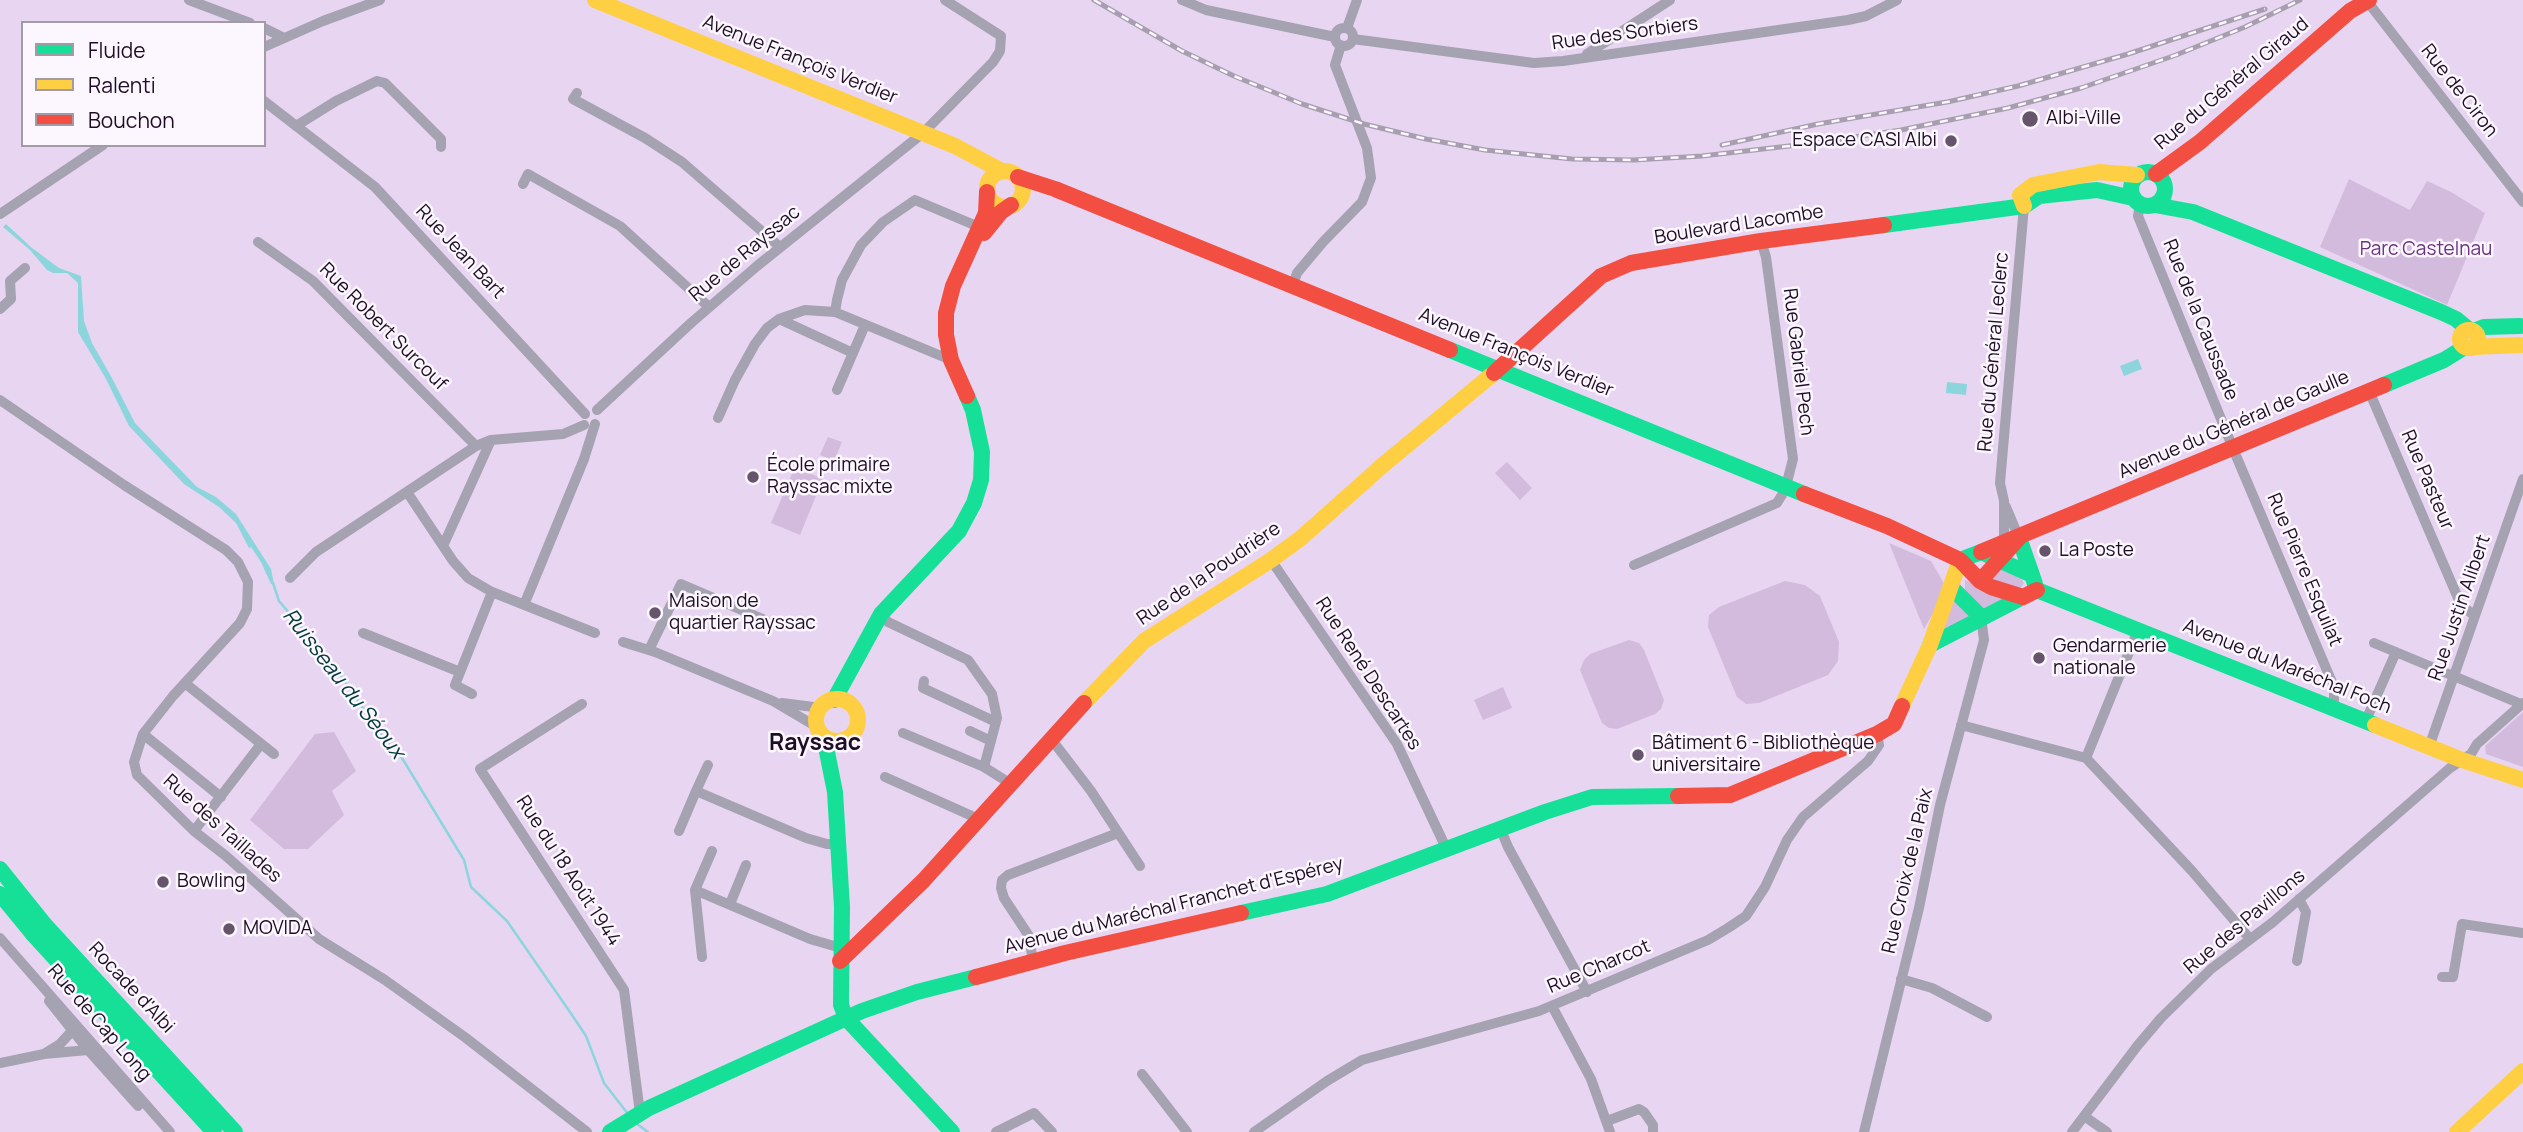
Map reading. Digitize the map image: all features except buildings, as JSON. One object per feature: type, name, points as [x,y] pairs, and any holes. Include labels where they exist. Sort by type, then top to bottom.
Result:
[{"type":"main road","name":"Avenue François Verdier","points":[[595,0],[955,146],[991,177]]},
{"type":"main road","name":"Rue du Général Giraud","points":[[2159,177],[2360,3]]},
{"type":"main road","points":[[2024,206],[2020,195],[2033,185],[2099,172],[2137,175],[2147,172],[2159,177],[2193,212],[2441,312],[2456,319],[2470,338]]},
{"type":"main road","points":[[969,250],[1001,212],[1017,200],[1021,182],[1018,177],[1013,173],[991,177]]},
{"type":"main road","points":[[2137,175],[2130,188],[2142,202],[2165,194],[2159,177]]},
{"type":"main road","points":[[991,177],[990,198],[999,206],[1055,189]]},
{"type":"main road","points":[[952,1132],[846,1018],[841,1005],[841,923],[835,792],[817,717],[852,668],[881,614],[959,531],[974,503],[981,480],[982,452],[973,410],[951,360],[946,335],[946,313],[953,286],[986,213],[991,177]]},
{"type":"main road","name":"Avenue François Verdier","points":[[1018,177],[1055,189],[1887,526],[1960,560]]},
{"type":"main road","name":"Boulevard Lacombe","points":[[1498,368],[1601,276],[1614,268],[1631,263],[1761,241],[2024,206],[2039,196],[2097,190],[2193,212]]},
{"type":"main road","points":[[2521,324],[2516,337],[2521,346]]},
{"type":"main road","name":"Avenue du Général de Gaulle","points":[[1960,560],[2444,360],[2484,327],[2521,324]]},
{"type":"main road","name":"Avenue du Général de Gaulle","points":[[2470,338],[2521,346]]},
{"type":"main road","name":"Rue de la Poudrière","points":[[841,954],[876,926],[923,881],[1088,698],[1144,641],[1301,538],[1498,368]]},
{"type":"main road","points":[[1980,581],[2011,541]]},
{"type":"main road","points":[[2011,541],[2031,587]]},
{"type":"main road","points":[[1981,552],[1998,560],[2031,587]]},
{"type":"main road","points":[[1960,560],[1980,581],[2031,587]]},
{"type":"main road","name":"Avenue du Maréchal Franchet d'Espérey","points":[[626,1123],[846,1018],[917,992],[1033,962],[1327,894],[1592,797],[1730,795],[1877,734],[1894,724],[1930,645],[1960,560]]},
{"type":"main road","points":[[1930,645],[2031,587]]},
{"type":"main road","name":"Avenue du Maréchal Foch","points":[[2031,587],[2462,760],[2523,780]]},
{"type":"main road","points":[[1952,588],[1981,617]]},
{"type":"main road","points":[[852,668],[852,706]]},
{"type":"main road","points":[[827,704],[847,702],[856,711],[858,724],[842,747],[835,792]]},
{"type":"main road","points":[[821,732],[835,741],[846,739]]},
{"type":"main road","name":"Rocade d'Albi","points":[[0,869],[45,925],[235,1132]]},
{"type":"main road","name":"Rocade d'Albi","points":[[0,894],[32,933],[214,1132]]},
{"type":"main road","points":[[841,923],[876,926]]},
{"type":"main road","points":[[2457,1132],[2523,1071]]},
{"type":"street","points":[[189,0],[245,21]]},
{"type":"street","points":[[266,46],[323,20],[380,0]]},
{"type":"street","name":"Rue de Rayssac","points":[[588,421],[709,307],[923,133],[993,62],[1002,45],[1001,36],[944,0]]},
{"type":"street","points":[[1182,0],[1206,10],[1347,45],[1353,39],[1353,34],[1347,28]]},
{"type":"street","points":[[1347,28],[1357,0]]},
{"type":"street","points":[[1584,56],[1670,0]]},
{"type":"street","name":"Rue des Sorbiers","points":[[1353,39],[1534,63],[1563,61],[1848,20],[1866,16],[1897,0]]},
{"type":"street","name":"Rue de Ciron","points":[[2360,3],[2523,202]]},
{"type":"street","points":[[1293,285],[1297,273],[1322,242],[1362,202],[1371,178],[1367,148],[1335,65],[1339,29],[1347,28]]},
{"type":"street","points":[[266,29],[284,38]]},
{"type":"street","points":[[1620,33],[1618,40],[1625,53]]},
{"type":"street","points":[[296,126],[377,81],[385,83],[441,139],[441,147]]},
{"type":"street","points":[[577,93],[573,99],[645,138],[682,162],[780,247]]},
{"type":"street","name":"Rue Jean Bart","points":[[266,103],[375,187],[588,421]]},
{"type":"street","points":[[0,214],[100,147]]},
{"type":"street","points":[[523,184],[528,174],[620,226],[709,307]]},
{"type":"street","points":[[835,312],[842,280],[861,245],[883,222],[915,200],[979,227]]},
{"type":"street","name":"Rue de la Caussade","points":[[2142,202],[2138,216],[2233,448]]},
{"type":"street","name":"Rue du Général Leclerc","points":[[2004,501],[2000,483],[2024,206]]},
{"type":"street","name":"Rue Gabriel Pech","points":[[1761,241],[1766,257],[1793,459],[1786,487]]},
{"type":"street","name":"Rue Robert Surcouf","points":[[258,242],[313,281],[476,446]]},
{"type":"street","points":[[0,309],[11,299],[10,281],[25,268]]},
{"type":"street","points":[[718,418],[735,380],[767,328],[779,319],[804,310],[835,312],[951,360]]},
{"type":"street","points":[[779,319],[853,353]]},
{"type":"street","points":[[837,390],[865,324]]},
{"type":"street","name":"Rue Pasteur","points":[[2369,391],[2461,604],[2475,617]]},
{"type":"street","name":"Rue des Taillades","points":[[0,400],[124,485],[226,550],[238,562],[248,582],[247,609],[240,623],[143,734],[134,762],[137,775],[194,831],[319,939],[385,980],[466,1038],[587,1132]]},
{"type":"street","points":[[290,578],[316,552],[476,446],[491,440],[563,434],[588,421]]},
{"type":"street","points":[[524,605],[584,459],[588,421]]},
{"type":"street","points":[[443,546],[491,440]]},
{"type":"street","name":"Rue Pierre Esquilat","points":[[2233,448],[2334,687],[2334,708]]},
{"type":"street","name":"Rue Justin Alibert","points":[[2429,747],[2523,479]]},
{"type":"street","points":[[1634,565],[1777,503],[1786,487]]},
{"type":"street","points":[[407,492],[468,578],[492,592],[595,633]]},
{"type":"street","points":[[2004,501],[2011,541]]},
{"type":"street","points":[[2004,501],[2011,541]]},
{"type":"street","name":"Rue René Descartes","points":[[1271,560],[1398,744],[1447,850]]},
{"type":"street","points":[[649,650],[681,584],[765,620]]},
{"type":"street","points":[[472,694],[454,685],[492,592]]},
{"type":"street","points":[[881,614],[899,628],[968,660],[992,694],[996,722],[984,767]]},
{"type":"street","name":"Rue Croix de la Paix","points":[[1864,1132],[1961,725],[1984,640],[1981,617]]},
{"type":"street","points":[[2086,758],[2138,630]]},
{"type":"street","points":[[363,633],[460,672]]},
{"type":"street","points":[[624,642],[773,701],[821,732]]},
{"type":"street","points":[[2374,643],[2522,704]]},
{"type":"street","points":[[2366,720],[2396,652]]},
{"type":"street","points":[[923,681],[923,688],[996,722]]},
{"type":"street","points":[[186,684],[274,754]]},
{"type":"street","points":[[773,701],[827,704]]},
{"type":"street","name":"Rue du 18 Août 1944","points":[[582,704],[480,769],[624,990],[626,1123]]},
{"type":"street","name":"Rue des Pavillons","points":[[2072,1132],[2161,1018],[2211,969],[2462,760],[2522,704]]},
{"type":"street","points":[[1961,725],[2086,758],[2192,871],[2250,939]]},
{"type":"street","points":[[970,731],[991,741]]},
{"type":"street","points":[[903,733],[984,767],[1011,784]]},
{"type":"street","points":[[143,734],[221,797]]},
{"type":"street","name":"Rue Charcot","points":[[1254,1132],[1326,1081],[1362,1060],[1552,1006],[1709,940],[1746,916],[1765,887],[1787,840],[1803,817],[1868,761],[1879,745],[1877,734]]},
{"type":"street","points":[[1052,740],[1072,763],[1140,866]]},
{"type":"street","points":[[194,831],[261,744]]},
{"type":"street","points":[[679,831],[708,765]]},
{"type":"street","points":[[885,776],[978,821]]},
{"type":"street","points":[[696,791],[806,838],[838,844]]},
{"type":"street","points":[[1501,830],[1587,992]]},
{"type":"street","points":[[1033,962],[1029,936],[1004,898],[1002,880],[1008,875],[1118,833]]},
{"type":"street","points":[[702,957],[695,890],[712,851]]},
{"type":"street","points":[[730,904],[746,866]]},
{"type":"street","points":[[695,890],[841,954]]},
{"type":"street","points":[[2297,961],[2306,912],[2298,899]]},
{"type":"street","points":[[2442,977],[2453,977],[2462,924],[2523,933]]},
{"type":"street","name":"Rue de Cap Long","points":[[72,1031],[0,938],[170,1132]]},
{"type":"street","points":[[1901,979],[1932,988],[1987,1017]]},
{"type":"street","points":[[1552,1006],[1591,1079],[1608,1127],[1639,1109],[1653,1125],[1653,1132]]},
{"type":"street","points":[[65,1010],[87,1045]]},
{"type":"street","points":[[44,1054],[60,1044],[72,1031],[128,1083]]},
{"type":"street","points":[[0,1063],[87,1045]]},
{"type":"street","name":"Rue de Cap Long","points":[[87,1045],[162,1132]]},
{"type":"street","points":[[1142,1074],[1187,1132]]},
{"type":"street","points":[[996,1132],[1034,1113],[1052,1132]]},
{"type":"street","points":[[2084,1116],[2107,1132]]},
{"type":"green space","name":"Parc Castelnau","points":[[2349,179],[2410,210],[2427,181],[2485,213],[2447,305],[2320,247]]},
{"type":"green space","points":[[828,437],[842,442],[834,461],[820,455]]},
{"type":"green space","points":[[1507,462],[1532,488],[1520,500],[1495,473]]},
{"type":"green space","points":[[795,467],[823,479],[800,535],[771,523]]},
{"type":"green space","points":[[1889,543],[1931,561],[1945,585],[1939,603],[1924,629]]},
{"type":"green space","points":[[2001,569],[2018,574],[2024,583],[2021,588],[1994,583],[1992,577]]},
{"type":"green space","points":[[1965,580],[2007,597],[1983,609],[1965,591]]},
{"type":"green space","points":[[1785,581],[1805,585],[1820,596],[1839,642],[1838,661],[1828,675],[1759,703],[1746,704],[1737,697],[1708,627],[1709,615],[1719,607]]},
{"type":"green space","points":[[1957,599],[1973,618],[1937,636],[1951,603]]},
{"type":"green space","points":[[1629,640],[1639,643],[1644,650],[1664,700],[1661,709],[1655,714],[1617,729],[1609,728],[1602,723],[1580,670],[1590,654]]},
{"type":"green space","points":[[1503,687],[1512,708],[1483,720],[1474,700]]},
{"type":"green space","points":[[2523,712],[2523,767],[2486,754],[2485,746]]},
{"type":"green space","points":[[334,732],[356,771],[332,791],[344,815],[308,849],[284,849],[250,820],[315,734]]},
{"type":"shaded area","points":[[6,224],[59,268],[81,276],[84,321],[92,343],[135,423],[197,487],[216,497],[236,514],[271,569],[274,584],[271,584],[261,562],[251,547],[249,548],[236,523],[219,507],[184,484],[129,426],[106,379],[78,332],[78,283],[67,273],[47,270],[30,250],[3,227]]},
{"type":"shaded area","points":[[2138,359],[2142,369],[2124,376],[2120,366]]},
{"type":"shaded area","points":[[1947,382],[1967,384],[1966,395],[1946,393]]},
{"type":"waterway","name":"Ruisseau du Séoux","points":[[273,583],[279,601],[335,667],[381,735],[402,758],[464,860],[471,887],[507,921],[586,1036],[604,1083],[628,1114]]},
{"type":"waterway","name":"Ruisseau du Séoux","points":[[637,1124],[648,1132]]},
{"type":"railway","points":[[1094,0],[1182,51],[1234,76],[1302,104],[1364,124],[1485,150],[1572,159],[1634,160],[1702,156],[1815,143],[1901,130],[2008,108],[2081,88],[2176,55],[2245,27],[2300,0]]},
{"type":"railway","points":[[1722,145],[2018,86],[2128,54],[2265,9]]},
{"type":"traffic: fast","points":[[2148,172],[2160,177],[2165,189],[2160,201],[2148,206],[2136,201],[2131,189],[2136,177],[2148,172]]},
{"type":"traffic: fast","points":[[1884,225],[2024,206],[2039,196],[2097,190],[2133,198]]},
{"type":"traffic: fast","points":[[2155,205],[2193,212],[2441,312],[2468,329]]},
{"type":"traffic: fast","points":[[2474,331],[2484,327],[2520,326]]},
{"type":"traffic: fast","points":[[2384,385],[2444,360],[2465,347]]},
{"type":"traffic: fast","points":[[1450,350],[1804,494]]},
{"type":"traffic: fast","points":[[834,700],[881,614],[959,531],[974,503],[981,480],[982,452],[973,410],[967,396]]},
{"type":"traffic: fast","points":[[2019,538],[2032,575]]},
{"type":"traffic: fast","points":[[1960,560],[1981,552],[2032,575],[2037,590]]},
{"type":"traffic: fast","points":[[1952,588],[1981,617]]},
{"type":"traffic: fast","points":[[2037,590],[2375,725]]},
{"type":"traffic: fast","points":[[1930,645],[2023,597]]},
{"type":"traffic: fast","points":[[824,737],[835,792],[842,907],[841,1005],[846,1018],[952,1132]]},
{"type":"traffic: fast","points":[[1241,913],[1327,894],[1592,797],[1678,796]]},
{"type":"traffic: fast","points":[[0,869],[45,925],[235,1132]]},
{"type":"traffic: fast","points":[[0,894],[32,933],[214,1132]]},
{"type":"traffic: fast","points":[[610,1132],[649,1108],[862,1011],[917,992],[976,977]]},
{"type":"traffic: slow","points":[[595,0],[955,146],[1002,171]]},
{"type":"traffic: slow","points":[[1005,171],[1018,176],[1023,189],[1018,202],[1005,207],[992,202],[987,189],[992,176],[1005,171]]},
{"type":"traffic: slow","points":[[2024,206],[2020,195],[2033,185],[2099,172],[2137,175]]},
{"type":"traffic: slow","points":[[2465,330],[2473,330],[2478,339],[2476,346],[2465,348],[2460,343],[2460,335],[2465,330]]},
{"type":"traffic: slow","points":[[2474,347],[2520,345]]},
{"type":"traffic: slow","points":[[1084,703],[1144,641],[1301,538],[1383,465],[1494,373]]},
{"type":"traffic: slow","points":[[1902,706],[1930,645],[1960,560]]},
{"type":"traffic: slow","points":[[837,699],[852,705],[858,720],[852,735],[837,741],[822,735],[816,720],[822,705],[837,699]]},
{"type":"traffic: slow","points":[[2375,725],[2462,760],[2523,780]]},
{"type":"traffic: slow","points":[[2457,1132],[2523,1071]]},
{"type":"traffic: jam","points":[[2156,174],[2200,142],[2350,11],[2369,0]]},
{"type":"traffic: jam","points":[[1018,177],[1055,189],[1450,350]]},
{"type":"traffic: jam","points":[[967,396],[951,360],[946,335],[946,313],[953,286],[986,213],[987,192]]},
{"type":"traffic: jam","points":[[984,233],[1001,212],[1011,205]]},
{"type":"traffic: jam","points":[[1494,373],[1601,276],[1631,263],[1761,241],[1884,225]]},
{"type":"traffic: jam","points":[[1981,552],[2384,385]]},
{"type":"traffic: jam","points":[[1804,494],[1887,526],[1960,560],[1980,581],[1991,587],[2023,597],[2037,590]]},
{"type":"traffic: jam","points":[[1980,581],[2019,538]]},
{"type":"traffic: jam","points":[[840,961],[923,881],[1084,703]]},
{"type":"traffic: jam","points":[[1678,796],[1730,795],[1877,734],[1894,724],[1902,706]]},
{"type":"traffic: jam","points":[[976,977],[1065,953],[1241,913]]},
{"type":"place","name":"Albi-Ville","points":[[2030,119]]},
{"type":"place","name":"Espace CASI Albi","points":[[1951,141]]},
{"type":"place","name":"École primaire Rayssac mixte","points":[[753,477]]},
{"type":"place","name":"La Poste","points":[[2045,551]]},
{"type":"place","name":"Maison de quartier Rayssac","points":[[655,613]]},
{"type":"place","name":"Gendarmerie nationale","points":[[2039,658]]},
{"type":"place","name":"Bâtiment 6 - Bibliothèque universitaire","points":[[1638,755]]},
{"type":"place","name":"Bowling","points":[[163,882]]},
{"type":"place","name":"MOVIDA","points":[[229,929]]},
{"type":"district","name":"Rayssac","points":[[815,744]]}]
